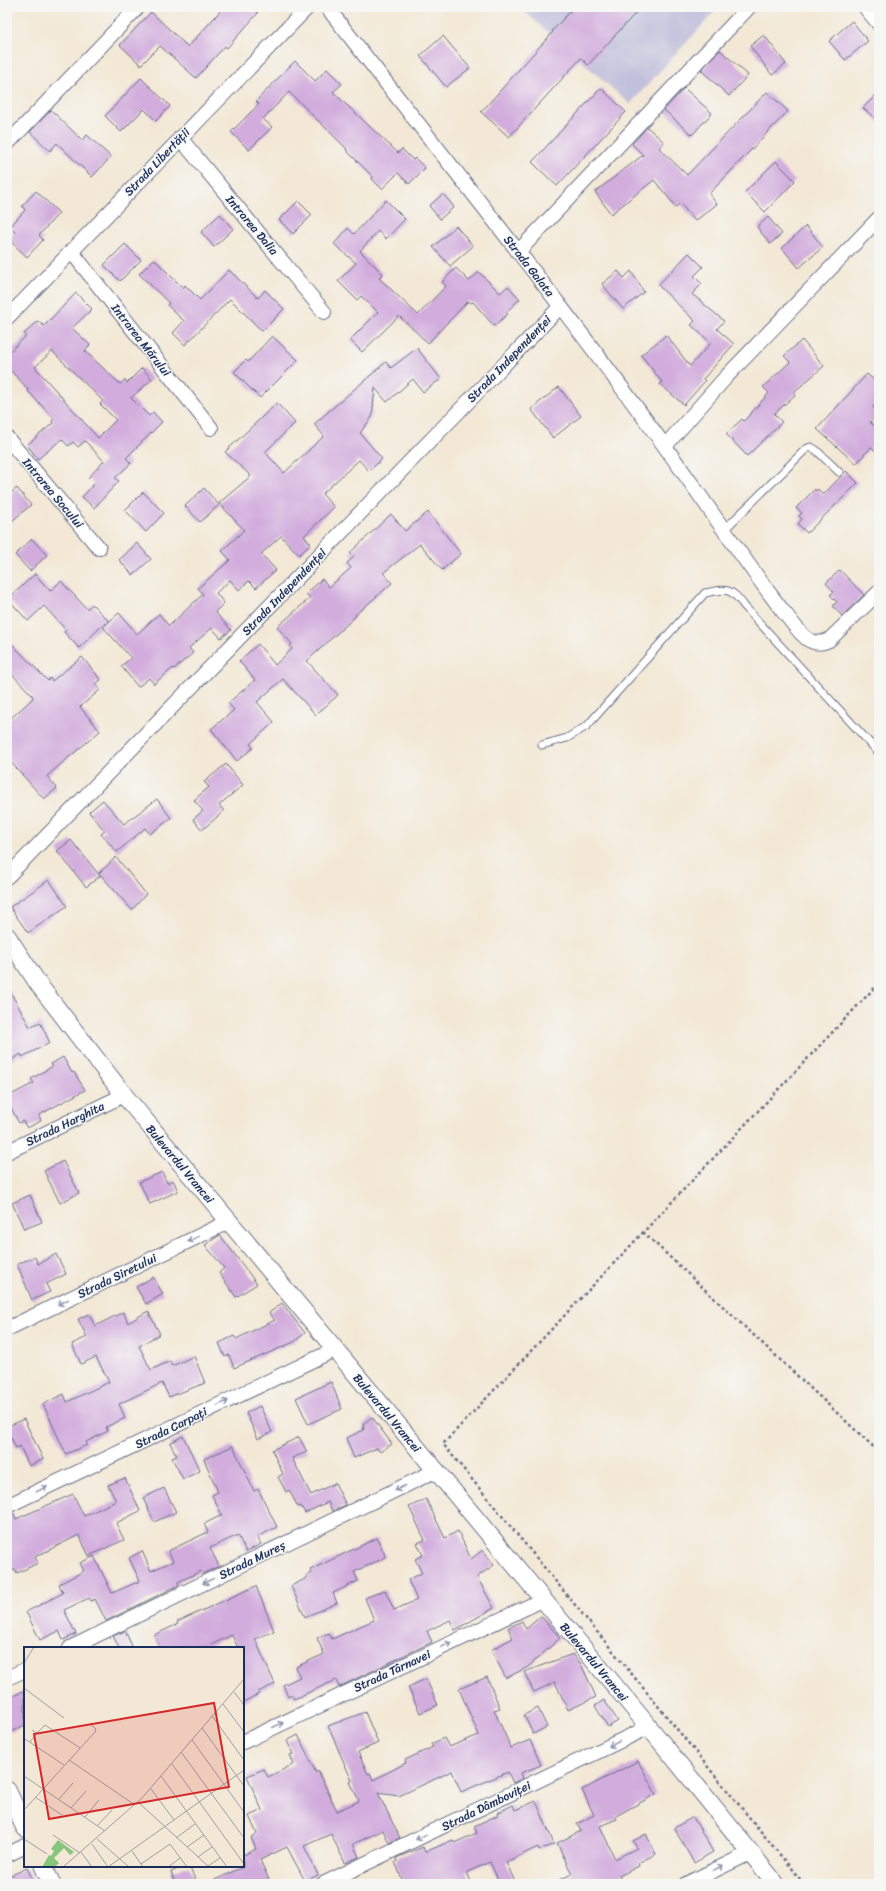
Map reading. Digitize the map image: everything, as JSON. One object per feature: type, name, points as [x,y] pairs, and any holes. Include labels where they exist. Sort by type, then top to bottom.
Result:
[{"type":"street","points":[[8,143],[138,7]]},
{"type":"street","name":"Strada Libertății","points":[[7,318],[308,7]]},
{"type":"street","name":"Strada Galata","points":[[327,7],[560,307],[665,446],[770,594],[808,640],[823,643],[829,640],[879,592]]},
{"type":"street","points":[[518,252],[750,7]]},
{"type":"street","points":[[865,7],[879,24]]},
{"type":"street","name":"Intrarea Dalia","points":[[180,138],[324,312]]},
{"type":"street","points":[[665,446],[726,377],[879,218]]},
{"type":"street","name":"Intrarea Mărului","points":[[71,251],[211,428]]},
{"type":"street","name":"Strada Independenței","points":[[7,877],[560,307]]},
{"type":"street","name":"Intrarea Socului","points":[[7,438],[99,548]]},
{"type":"street","name":"Bulevardul Vrancei","points":[[7,936],[39,985],[124,1095],[334,1350],[649,1727],[776,1884]]},
{"type":"street","name":"Strada Harghita","points":[[7,1152],[124,1095]]},
{"type":"street","name":"Strada Siretului","points":[[7,1329],[228,1222]]},
{"type":"street","name":"Strada Carpați","points":[[7,1506],[334,1350]]},
{"type":"street","name":"Strada Mureș","points":[[72,1647],[435,1471]]},
{"type":"street","name":"Strada Târnavei","points":[[244,1742],[542,1600]]},
{"type":"street","points":[[7,1678],[24,1670]]},
{"type":"street","name":"Strada Dâmboviței","points":[[323,1884],[649,1727]]},
{"type":"street","points":[[7,1790],[24,1826]]},
{"type":"street","points":[[7,1855],[24,1846]]},
{"type":"street","points":[[686,1884],[750,1852]]},
{"type":"street","points":[[44,1867],[52,1884]]},
{"type":"lane","points":[[724,530],[806,449],[811,447],[816,450],[839,472]]},
{"type":"lane","points":[[542,745],[567,738],[587,726],[704,593],[722,589],[735,593],[745,607],[879,752]]},
{"type":"path","points":[[804,1884],[443,1444],[879,983]]},
{"type":"path","points":[[644,1232],[879,1452]]},
{"type":"shaded area","points":[[519,7],[719,7],[630,104]]},
{"type":"building","points":[[224,7],[251,7],[258,13],[227,48],[225,46],[196,78],[160,46],[141,65],[120,45],[151,12],[188,47]]},
{"type":"building","points":[[574,7],[641,7],[588,65],[581,58],[509,137],[481,112]]},
{"type":"building","points":[[852,21],[868,41],[845,60],[829,41]]},
{"type":"building","points":[[764,35],[786,64],[772,75],[750,46]]},
{"type":"building","points":[[443,36],[470,68],[446,87],[420,56]]},
{"type":"building","points":[[720,50],[748,75],[729,96],[701,70]]},
{"type":"building","points":[[295,61],[315,81],[327,69],[342,84],[333,92],[398,153],[402,149],[413,160],[415,158],[425,168],[409,184],[398,173],[382,189],[372,179],[373,177],[346,150],[347,149],[289,92],[263,119],[272,127],[249,150],[231,132],[259,104],[256,101]]},
{"type":"building","points":[[141,78],[170,106],[156,121],[144,109],[121,132],[105,116]]},
{"type":"building","points":[[601,88],[626,112],[557,186],[532,162]]},
{"type":"building","points":[[684,88],[712,113],[692,135],[664,110]]},
{"type":"building","points":[[767,92],[788,111],[709,194],[717,204],[695,221],[680,203],[676,207],[654,180],[611,214],[595,192],[643,155],[632,144],[647,127],[664,142],[659,148],[687,175]]},
{"type":"building","points":[[879,92],[879,122],[863,108]]},
{"type":"building","points":[[51,110],[82,140],[87,135],[111,157],[92,177],[57,143],[50,151],[30,132]]},
{"type":"building","points":[[776,161],[795,181],[765,212],[745,192]]},
{"type":"building","points":[[36,191],[59,213],[39,235],[43,240],[27,257],[8,239],[15,232],[10,227],[25,210],[22,206]]},
{"type":"building","points":[[443,194],[454,207],[440,219],[429,206]]},
{"type":"building","points":[[386,200],[405,219],[386,239],[378,231],[360,251],[383,274],[379,278],[418,315],[446,286],[442,282],[456,268],[469,281],[479,272],[500,293],[508,286],[520,299],[506,312],[508,314],[494,326],[473,302],[471,303],[468,301],[428,343],[399,316],[362,352],[350,340],[378,312],[361,296],[357,300],[338,281],[356,263],[334,244],[348,228],[354,234]]},
{"type":"building","points":[[298,201],[312,215],[293,234],[279,220]]},
{"type":"building","points":[[220,214],[233,229],[214,247],[201,232]]},
{"type":"building","points":[[768,217],[782,234],[770,244],[757,227]]},
{"type":"building","points":[[456,226],[473,246],[450,266],[433,247]]},
{"type":"building","points":[[806,226],[823,247],[799,268],[782,248]]},
{"type":"building","points":[[125,244],[141,260],[120,281],[104,265]]},
{"type":"building","points":[[689,253],[703,267],[694,276],[702,284],[692,294],[724,321],[717,329],[734,344],[703,379],[705,381],[684,405],[660,384],[662,382],[641,355],[666,335],[690,366],[711,343],[691,325],[695,321],[658,285]]},
{"type":"building","points":[[154,259],[183,288],[185,285],[200,300],[229,270],[258,298],[265,290],[284,309],[262,331],[230,299],[185,345],[173,333],[184,321],[167,305],[169,303],[139,274]]},
{"type":"building","points":[[618,271],[624,278],[631,271],[644,292],[623,309],[602,284]]},
{"type":"building","points":[[76,293],[92,309],[72,328],[90,345],[85,351],[120,384],[125,380],[127,383],[142,368],[152,379],[131,398],[149,416],[153,412],[162,422],[126,458],[131,463],[115,478],[119,481],[94,508],[82,497],[94,484],[88,478],[104,461],[85,441],[78,447],[73,442],[68,446],[62,439],[38,459],[27,445],[53,423],[52,421],[54,419],[7,367],[7,354],[26,336],[24,334],[38,321],[44,326]],"holes":[[[52,351],[103,401],[100,404],[116,420],[98,438],[35,367]]]},
{"type":"building","points":[[272,336],[298,360],[260,398],[234,372],[246,360],[248,362]]},
{"type":"building","points":[[802,340],[824,366],[794,392],[796,394],[774,414],[782,422],[747,456],[726,434],[742,419],[744,421],[769,393],[763,387],[790,362],[784,356]]},
{"type":"building","points":[[417,348],[441,379],[423,392],[413,379],[387,402],[375,388],[372,417],[360,433],[382,459],[369,471],[359,460],[322,494],[334,507],[304,536],[311,544],[299,555],[281,536],[261,554],[276,570],[256,588],[249,581],[239,590],[230,580],[216,593],[224,603],[215,612],[231,630],[221,638],[212,628],[189,648],[193,653],[174,669],[173,668],[154,684],[149,678],[138,687],[121,666],[131,658],[103,627],[119,613],[137,634],[159,614],[169,626],[203,594],[198,588],[230,560],[222,551],[244,530],[219,503],[251,476],[225,452],[277,403],[295,423],[265,452],[284,473],[324,436],[314,424],[386,362],[391,368]]},
{"type":"building","points":[[867,374],[879,384],[879,400],[873,407],[879,412],[870,422],[879,430],[879,454],[871,447],[856,464],[817,429]]},
{"type":"building","points":[[559,387],[581,416],[553,438],[531,409]]},
{"type":"building","points":[[846,471],[858,483],[807,533],[798,524],[802,519],[799,516],[802,513],[796,508],[815,489],[816,491],[818,489],[823,495]]},
{"type":"building","points":[[17,488],[31,505],[7,525],[7,496]]},
{"type":"building","points":[[204,488],[219,505],[200,522],[185,506]]},
{"type":"building","points":[[143,492],[164,513],[146,532],[125,510]]},
{"type":"building","points":[[428,512],[461,554],[442,570],[420,544],[383,573],[392,583],[355,615],[356,616],[307,661],[338,695],[316,715],[283,679],[257,702],[274,722],[250,744],[253,748],[237,761],[211,729],[234,710],[228,703],[255,680],[239,661],[258,644],[275,665],[292,649],[290,646],[292,644],[277,627],[310,598],[306,594],[322,579],[329,587],[351,568],[347,563],[354,557],[350,553],[391,514],[405,531]]},
{"type":"building","points":[[32,539],[47,555],[30,571],[15,555]]},
{"type":"building","points":[[137,543],[151,559],[133,575],[119,560]]},
{"type":"building","points":[[840,570],[864,595],[842,616],[833,606],[837,602],[830,595],[834,592],[826,583]]},
{"type":"building","points":[[35,574],[50,591],[61,581],[87,609],[92,604],[108,620],[79,648],[64,632],[66,630],[44,606],[28,621],[8,599]]},
{"type":"building","points":[[7,639],[48,681],[50,678],[52,681],[82,657],[101,680],[95,684],[100,690],[80,707],[100,731],[47,776],[57,788],[44,799],[7,758],[7,722],[33,698],[32,695],[7,669]]},
{"type":"building","points":[[226,764],[243,785],[219,805],[224,811],[202,830],[193,819],[203,811],[194,800],[209,787],[204,782]]},
{"type":"building","points":[[157,799],[171,818],[150,834],[145,828],[117,852],[101,834],[105,831],[89,812],[103,800],[124,824]]},
{"type":"building","points":[[71,840],[100,876],[86,887],[57,851]]},
{"type":"building","points":[[116,857],[146,894],[132,910],[99,873]]},
{"type":"building","points":[[49,880],[67,906],[28,933],[10,907]]},
{"type":"building","points":[[7,986],[30,1027],[40,1022],[50,1043],[22,1057],[21,1054],[7,1063]]},
{"type":"building","points":[[63,1057],[72,1073],[74,1072],[85,1090],[39,1115],[41,1121],[27,1128],[23,1121],[19,1123],[11,1108],[7,1110],[7,1097],[34,1083],[31,1079],[53,1066],[51,1064]]},
{"type":"building","points":[[63,1161],[79,1193],[60,1203],[44,1171]]},
{"type":"building","points":[[162,1172],[167,1183],[173,1180],[178,1191],[150,1204],[139,1182]]},
{"type":"building","points":[[30,1195],[42,1222],[24,1229],[12,1203]]},
{"type":"building","points":[[220,1235],[257,1284],[236,1297],[219,1273],[224,1268],[205,1245]]},
{"type":"building","points":[[56,1254],[66,1274],[46,1284],[50,1292],[32,1300],[17,1264],[35,1257],[38,1264]]},
{"type":"building","points":[[153,1277],[163,1294],[146,1304],[136,1287]]},
{"type":"building","points":[[282,1303],[305,1333],[294,1342],[234,1368],[229,1355],[225,1357],[219,1343],[234,1336],[236,1339],[275,1320],[269,1313]]},
{"type":"building","points":[[148,1311],[160,1334],[139,1346],[151,1370],[170,1361],[172,1366],[194,1356],[205,1383],[169,1397],[162,1383],[119,1404],[125,1418],[106,1427],[108,1431],[86,1442],[87,1445],[66,1454],[43,1404],[64,1394],[67,1402],[109,1382],[96,1357],[81,1364],[72,1344],[87,1337],[78,1319],[89,1314],[95,1326],[123,1312],[128,1323]]},
{"type":"building","points":[[331,1382],[342,1409],[308,1424],[296,1398]]},
{"type":"building","points":[[260,1406],[272,1432],[258,1439],[246,1413]]},
{"type":"building","points":[[372,1417],[392,1444],[380,1452],[377,1448],[354,1458],[346,1438],[364,1430],[363,1424]]},
{"type":"building","points":[[24,1419],[43,1459],[29,1466],[20,1446],[16,1448],[7,1429],[7,1427]]},
{"type":"building","points":[[183,1436],[200,1471],[183,1479],[172,1458],[177,1456],[170,1443]]},
{"type":"building","points":[[299,1437],[307,1452],[292,1458],[311,1495],[335,1483],[346,1505],[332,1511],[328,1502],[305,1513],[301,1506],[298,1507],[289,1490],[286,1492],[278,1477],[283,1474],[272,1450]]},
{"type":"building","points":[[233,1446],[254,1491],[258,1489],[277,1527],[257,1537],[261,1544],[246,1552],[238,1535],[210,1548],[219,1566],[202,1574],[201,1571],[178,1582],[179,1585],[106,1621],[95,1599],[91,1601],[89,1598],[64,1610],[76,1634],[63,1640],[59,1631],[40,1640],[26,1612],[63,1593],[59,1584],[84,1571],[80,1563],[94,1556],[112,1593],[140,1581],[129,1558],[142,1551],[151,1571],[173,1561],[168,1551],[208,1532],[204,1524],[222,1515],[212,1495],[218,1492],[204,1459]]},
{"type":"building","points":[[125,1478],[140,1511],[116,1523],[124,1540],[89,1556],[79,1535],[35,1557],[38,1563],[17,1573],[15,1569],[7,1573],[7,1514],[13,1513],[16,1519],[73,1494],[84,1516],[116,1501],[108,1485]]},
{"type":"building","points":[[164,1488],[176,1512],[154,1522],[143,1498]]},
{"type":"building","points":[[426,1499],[445,1538],[458,1531],[471,1559],[483,1550],[494,1565],[477,1577],[494,1608],[455,1630],[450,1620],[427,1631],[432,1642],[339,1687],[336,1680],[294,1699],[292,1695],[288,1697],[283,1685],[300,1677],[296,1667],[324,1654],[317,1638],[329,1633],[332,1639],[374,1620],[365,1598],[385,1590],[394,1610],[417,1600],[408,1580],[422,1573],[415,1559],[423,1555],[417,1543],[425,1540],[409,1507]]},
{"type":"building","points":[[377,1538],[386,1557],[354,1572],[358,1581],[333,1593],[337,1603],[305,1617],[291,1586],[307,1578],[306,1576],[312,1573],[310,1570]]},
{"type":"building","points":[[256,1586],[274,1631],[255,1639],[275,1684],[258,1692],[259,1694],[244,1702],[244,1647],[238,1647],[232,1635],[206,1647],[160,1647],[154,1635],[178,1624],[177,1622]]},
{"type":"building","points":[[541,1616],[560,1638],[528,1667],[506,1678],[491,1650],[513,1638],[508,1628],[522,1621],[526,1629]]},
{"type":"building","points":[[125,1631],[133,1647],[118,1647],[113,1636]]},
{"type":"building","points":[[573,1654],[581,1664],[596,1697],[568,1710],[555,1682],[534,1692],[524,1672]]},
{"type":"building","points":[[487,1677],[500,1708],[494,1710],[511,1748],[530,1740],[541,1765],[521,1773],[523,1778],[513,1783],[508,1772],[461,1792],[452,1771],[399,1796],[378,1793],[400,1838],[389,1843],[383,1830],[353,1844],[359,1857],[345,1863],[331,1834],[304,1846],[318,1875],[305,1881],[287,1847],[260,1860],[271,1884],[206,1884],[244,1867],[244,1855],[256,1849],[251,1837],[257,1834],[249,1816],[262,1810],[247,1776],[264,1769],[268,1777],[294,1764],[290,1755],[293,1754],[287,1741],[298,1735],[316,1773],[318,1771],[337,1811],[359,1801],[328,1726],[365,1712],[378,1743],[358,1752],[368,1774],[370,1773],[373,1780],[406,1763],[405,1760],[433,1747],[431,1744],[444,1738],[449,1747],[479,1735],[459,1689]]},
{"type":"building","points":[[426,1679],[438,1705],[420,1713],[408,1687]]},
{"type":"building","points":[[24,1690],[24,1726],[11,1732],[7,1724],[7,1699]]},
{"type":"building","points":[[604,1700],[618,1721],[608,1727],[595,1706]]},
{"type":"building","points":[[538,1708],[547,1727],[533,1734],[524,1715]]},
{"type":"building","points":[[638,1761],[656,1794],[616,1816],[617,1819],[600,1826],[615,1859],[637,1848],[633,1841],[646,1834],[656,1854],[638,1863],[639,1866],[619,1876],[623,1884],[550,1884],[572,1874],[557,1843],[581,1831],[577,1824],[594,1815],[582,1790]]},
{"type":"building","points":[[536,1801],[554,1844],[539,1850],[538,1847],[506,1862],[516,1884],[500,1884],[490,1862],[467,1872],[472,1884],[404,1884],[395,1862],[397,1861],[396,1858],[423,1847],[425,1852],[453,1840],[454,1843],[477,1833],[474,1826],[498,1815],[497,1813],[513,1805],[515,1810]]},
{"type":"building","points":[[693,1817],[713,1852],[694,1863],[674,1828]]},
{"type":"building","points":[[183,1867],[189,1867],[197,1884],[176,1884],[171,1872]]},
{"type":"building","points":[[27,1868],[35,1884],[7,1884],[7,1877]]}]
